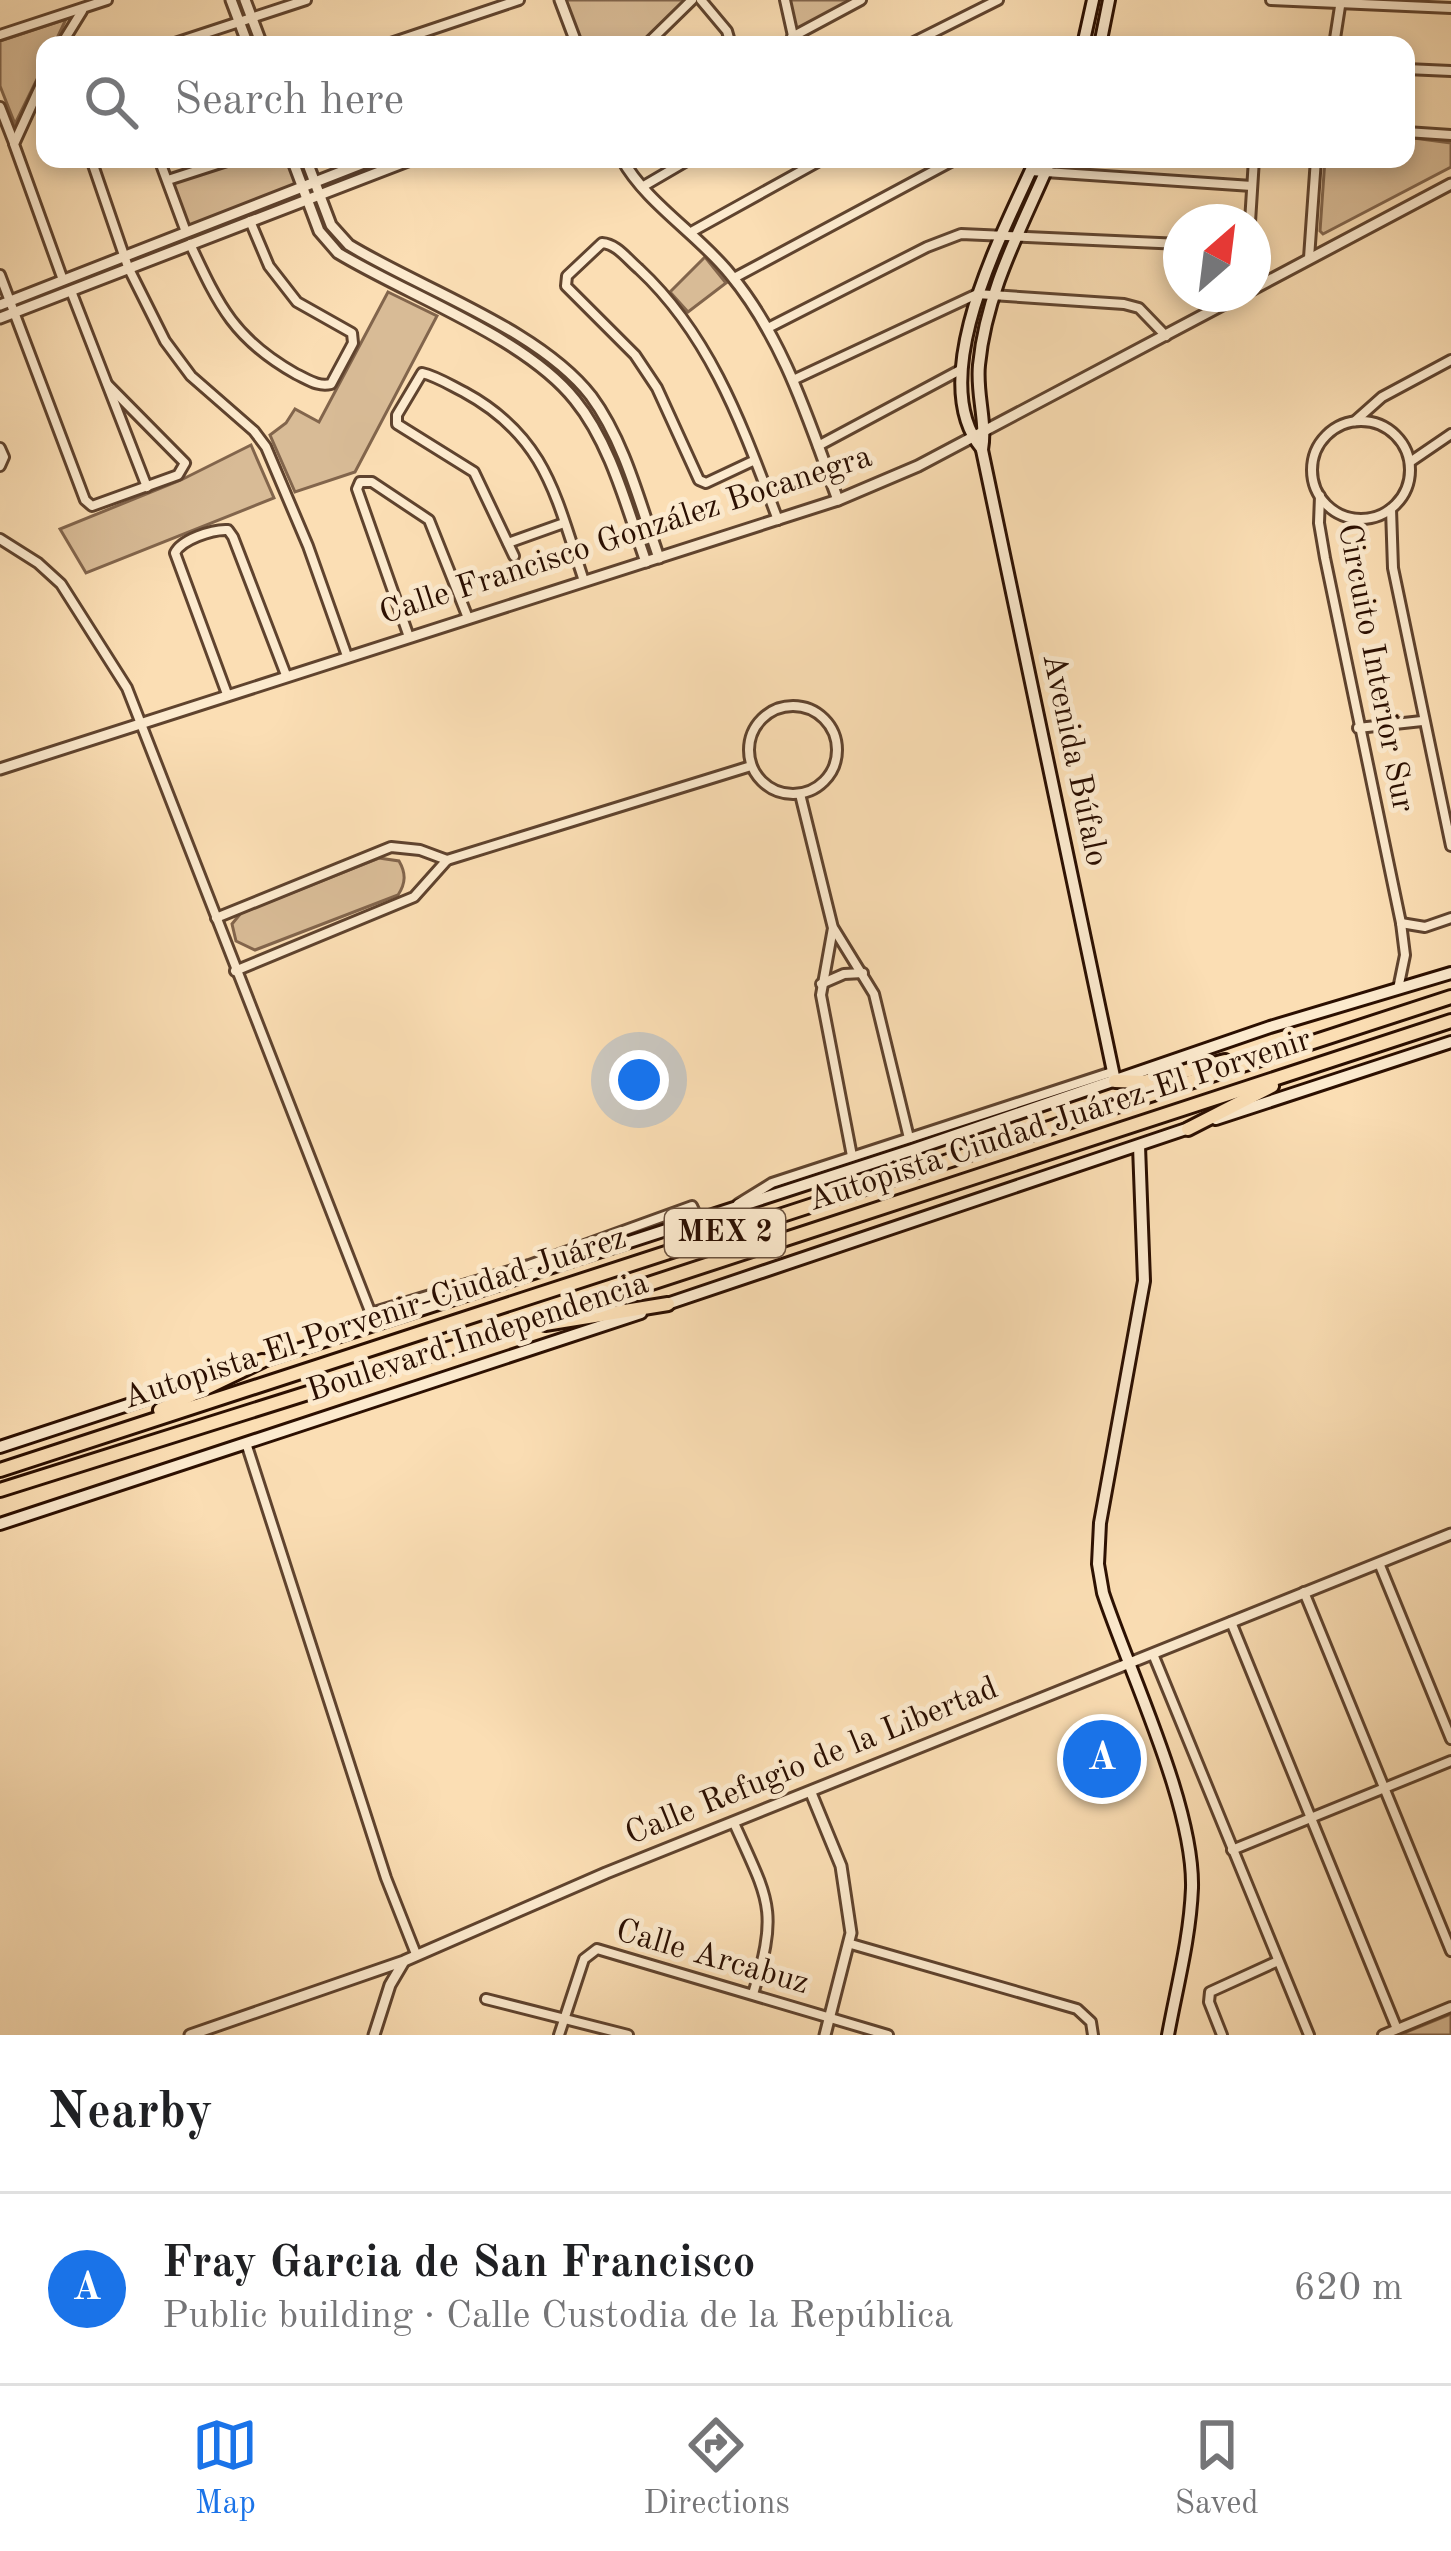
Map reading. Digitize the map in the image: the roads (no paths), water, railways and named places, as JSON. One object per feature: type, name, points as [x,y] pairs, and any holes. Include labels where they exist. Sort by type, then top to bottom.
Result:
[{"type":"highway","name":"Autopista El Porvenir-Ciudad Juárez","points":[[0,1470],[1279,1050],[1451,998]]},
{"type":"highway","name":"Autopista Ciudad Juárez-El Porvenir","points":[[0,1490],[508,1330],[1451,1021]]},
{"type":"highway","points":[[1114,1076],[1143,1082],[1279,1050]]},
{"type":"highway","points":[[1188,1129],[1309,1067]]},
{"type":"highway","points":[[508,1330],[668,1304]]},
{"type":"highway","points":[[118,1431],[262,1361]]},
{"type":"main road","points":[[1085,36],[1093,0]]},
{"type":"main road","points":[[1102,36],[1109,0]]},
{"type":"main road","points":[[972,437],[963,368],[977,294],[1032,168]]},
{"type":"main road","name":"Avenida Búfalo","points":[[1047,168],[992,293],[978,369],[986,430],[982,450],[1114,1076]]},
{"type":"main road","name":"Avenida Búfalo","points":[[972,437],[982,450]]},
{"type":"main road","name":"Boulevard Independencia","points":[[0,1447],[262,1361],[373,1319],[698,1220],[1114,1076],[1451,973]]},
{"type":"main road","name":"Boulevard Independencia","points":[[0,1524],[1451,1042]]},
{"type":"main road","points":[[1139,1146],[1144,1281],[1099,1543],[1103,1593],[1175,1796],[1190,1866],[1184,1956],[1168,2035]]},
{"type":"street","points":[[0,34],[107,0]]},
{"type":"street","points":[[231,0],[245,36]]},
{"type":"street","points":[[245,0],[259,36]]},
{"type":"street","points":[[194,36],[306,0]]},
{"type":"street","points":[[412,36],[519,0]]},
{"type":"street","points":[[560,0],[574,36]]},
{"type":"street","points":[[656,36],[697,0],[728,36]]},
{"type":"street","points":[[785,0],[792,36]]},
{"type":"street","points":[[801,36],[861,0]]},
{"type":"street","points":[[926,36],[998,0]]},
{"type":"street","points":[[1271,0],[1451,8]]},
{"type":"street","points":[[1335,36],[1341,2]]},
{"type":"street","points":[[67,36],[85,8]]},
{"type":"street","points":[[1415,69],[1451,71]]},
{"type":"street","points":[[14,144],[36,96]]},
{"type":"street","points":[[0,107],[63,280]]},
{"type":"street","points":[[1415,133],[1451,135]]},
{"type":"street","points":[[94,168],[126,262],[176,358],[266,447],[308,546],[346,656]]},
{"type":"street","points":[[163,168],[188,237],[235,329],[284,367],[327,386],[334,382],[353,343],[350,331],[297,302],[268,266],[250,221]]},
{"type":"street","points":[[168,180],[205,168]]},
{"type":"street","points":[[295,168],[319,231],[338,254],[536,363],[579,404],[609,463],[646,562]]},
{"type":"street","points":[[309,168],[338,236],[541,350],[591,396],[622,456],[658,558]]},
{"type":"street","points":[[188,237],[250,221],[313,182],[350,168]]},
{"type":"street","points":[[0,319],[71,291],[126,262],[303,192],[318,194],[389,168]]},
{"type":"street","points":[[628,168],[734,278],[768,328],[838,500]]},
{"type":"street","points":[[642,187],[675,168]]},
{"type":"street","points":[[693,231],[807,168]]},
{"type":"street","points":[[734,278],[939,168]]},
{"type":"street","points":[[1037,168],[1044,174],[1252,186]]},
{"type":"street","points":[[1251,204],[1253,168]]},
{"type":"street","points":[[1309,258],[1315,168]]},
{"type":"street","points":[[1271,279],[1451,184]]},
{"type":"street","points":[[768,328],[944,239],[976,232],[1163,243]]},
{"type":"street","points":[[755,460],[706,483],[699,480],[657,388],[635,355],[565,283],[600,244],[608,242],[658,289],[709,353],[755,460],[778,520]]},
{"type":"street","points":[[5,303],[126,262]]},
{"type":"street","points":[[0,275],[5,303],[14,313],[85,500],[92,506],[178,475],[185,463],[108,385]]},
{"type":"street","points":[[413,295],[419,284]]},
{"type":"street","points":[[71,291],[147,487]]},
{"type":"street","points":[[793,380],[977,294],[1124,304],[1138,308],[1166,336]]},
{"type":"street","name":"Calle Francisco González Bocanegra","points":[[0,769],[838,500],[918,466],[1210,312]]},
{"type":"street","points":[[1355,421],[1387,429],[1405,449],[1409,462],[1407,488],[1379,516],[1353,518],[1329,507],[1313,476],[1316,454],[1336,428],[1355,421],[1382,398],[1451,360]]},
{"type":"street","points":[[818,446],[963,368]]},
{"type":"street","points":[[514,556],[474,472],[396,421],[422,373],[490,406],[518,430],[543,466],[584,581]]},
{"type":"street","points":[[579,404],[591,396]]},
{"type":"street","points":[[1409,462],[1451,434]]},
{"type":"street","points":[[0,448],[2,464]]},
{"type":"street","points":[[409,637],[364,516],[357,489],[360,482],[371,482],[429,520],[468,618]]},
{"type":"street","name":"Circuito Interior Sur","points":[[1320,496],[1319,523],[1401,923],[1405,955],[1398,991]]},
{"type":"street","name":"Circuito Interior Sur","points":[[1391,509],[1393,568],[1451,846]]},
{"type":"street","points":[[508,543],[564,523]]},
{"type":"street","points":[[227,694],[175,554],[181,545],[228,530],[286,675]]},
{"type":"street","points":[[0,539],[61,584],[122,678],[373,1319]]},
{"type":"street","points":[[785,706],[816,712],[832,730],[837,761],[826,781],[800,794],[771,789],[751,766],[751,736],[764,717],[785,706]]},
{"type":"street","points":[[1358,728],[1422,721]]},
{"type":"street","points":[[235,970],[414,896],[447,860],[751,766]]},
{"type":"street","points":[[800,794],[833,928],[864,973],[878,1008],[910,1144]]},
{"type":"street","points":[[216,918],[391,847],[420,850],[447,860]]},
{"type":"street","points":[[1401,923],[1424,927],[1451,918]]},
{"type":"street","points":[[833,928],[821,984],[852,1156]]},
{"type":"street","points":[[821,984],[844,974],[864,973]]},
{"type":"street","points":[[732,1208],[772,1183],[852,1156],[877,1155]]},
{"type":"street","points":[[504,1278],[692,1206],[698,1220]]},
{"type":"street","points":[[246,1443],[386,1878],[416,1954]]},
{"type":"street","name":"Calle Refugio de la Libertad","points":[[190,2035],[404,1961],[1451,1534]]},
{"type":"street","points":[[1379,1563],[1451,1739]]},
{"type":"street","points":[[1304,1592],[1451,1951]]},
{"type":"street","points":[[1231,1622],[1397,2029]]},
{"type":"street","points":[[1153,1654],[1309,2035]]},
{"type":"street","points":[[1232,1850],[1451,1761]]},
{"type":"street","points":[[811,1793],[841,1866],[851,1944],[825,2035]]},
{"type":"street","points":[[734,1823],[764,1892],[770,1924],[753,1994]]},
{"type":"street","points":[[851,1944],[1086,2014],[1093,2035]]},
{"type":"street","name":"Calle Arcabuz","points":[[565,2016],[584,1959],[592,1950],[888,2035]]},
{"type":"street","points":[[374,2035],[390,1985],[404,1961]]},
{"type":"street","points":[[1222,2035],[1209,1996],[1215,1988],[1278,1961]]},
{"type":"street","points":[[486,1999],[628,2035]]},
{"type":"street","points":[[1383,2035],[1451,2007]]},
{"type":"street","points":[[560,2035],[565,2016]]},
{"type":"place","name":"Fray Garcia de San Francisco","points":[[1102,1759]]}]
